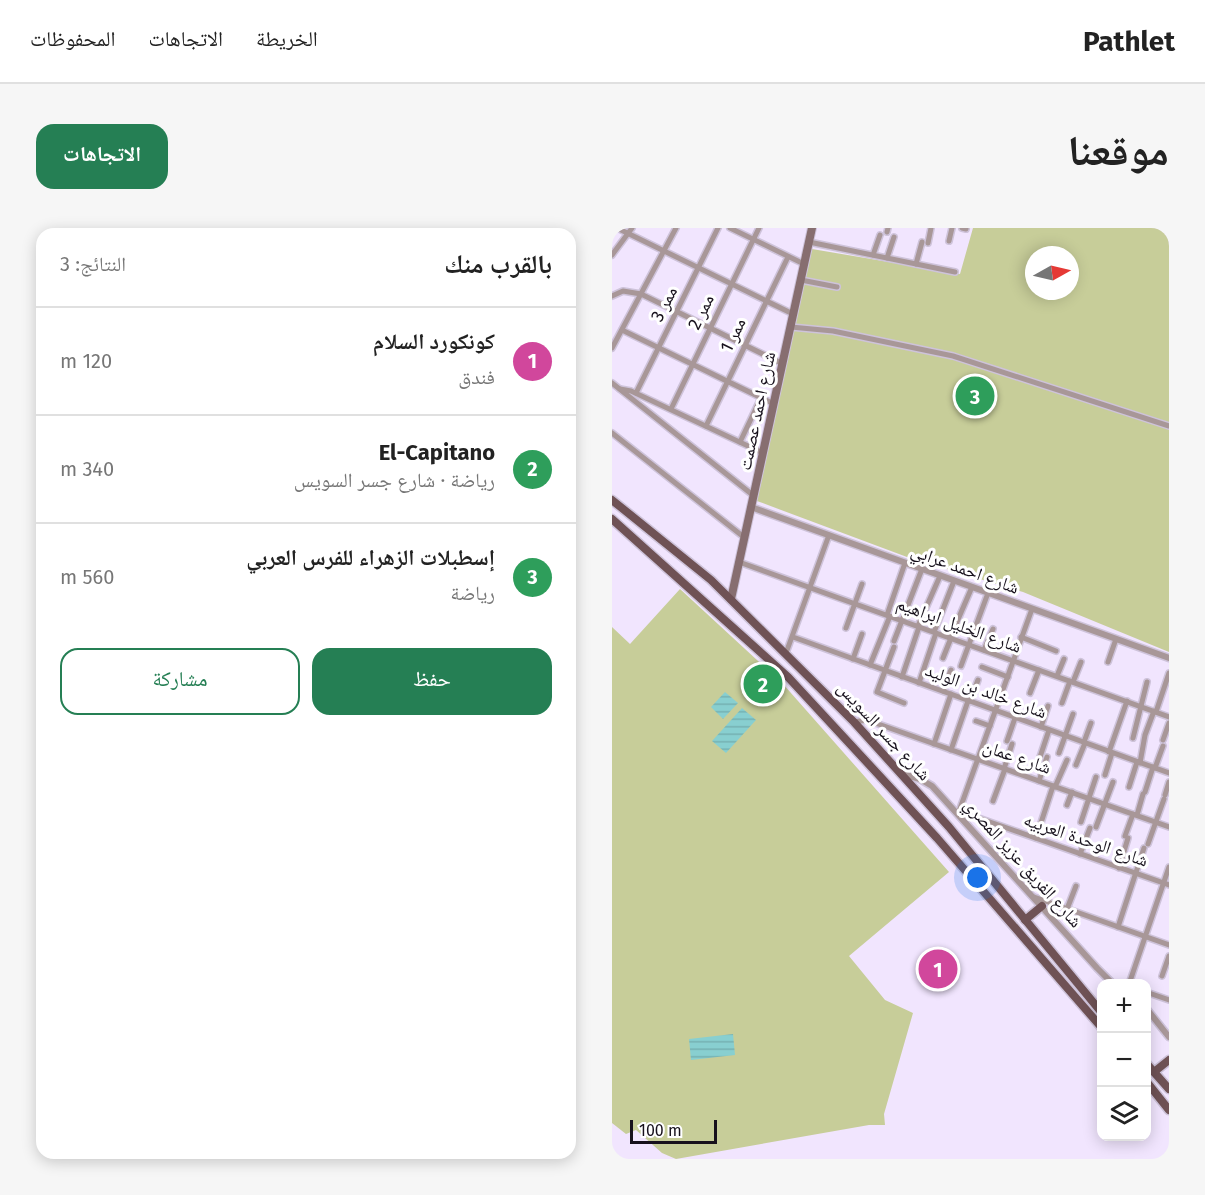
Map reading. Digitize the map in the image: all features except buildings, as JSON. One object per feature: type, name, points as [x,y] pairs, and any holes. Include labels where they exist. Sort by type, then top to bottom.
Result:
[{"type":"main road","name":"شارع احمد عصمت","points":[[731,599],[812,228]]},
{"type":"main road","name":"شارع جسر السويس","points":[[612,500],[731,599],[854,722],[929,803],[1097,1009]]},
{"type":"main road","name":"شارع جسر السويس","points":[[612,519],[788,677],[937,838],[1097,1023]]},
{"type":"main road","points":[[917,816],[926,812],[929,803]]},
{"type":"main road","points":[[937,838],[934,825],[949,827]]},
{"type":"main road","points":[[1025,920],[1042,906]]},
{"type":"main road","points":[[1154,1072],[1169,1060]]},
{"type":"main road","points":[[1151,1069],[1169,1089]]},
{"type":"main road","points":[[1151,1087],[1169,1110]]},
{"type":"street","points":[[617,228],[631,231],[664,251],[793,314]]},
{"type":"street","points":[[612,348],[676,228]]},
{"type":"street","name":"ممر 3","points":[[636,393],[718,228]]},
{"type":"street","points":[[730,228],[804,264]]},
{"type":"street","name":"ممر 2","points":[[671,409],[759,228]]},
{"type":"street","points":[[916,264],[931,228]]},
{"type":"street","points":[[949,241],[952,228]]},
{"type":"street","points":[[612,255],[631,231]]},
{"type":"street","points":[[873,255],[880,235]]},
{"type":"street","points":[[887,258],[894,237]]},
{"type":"street","points":[[809,242],[955,272]]},
{"type":"street","name":"ممر 1","points":[[706,426],[788,257]]},
{"type":"street","points":[[801,280],[837,287]]},
{"type":"street","points":[[612,296],[623,291],[641,294],[783,364]]},
{"type":"street","points":[[791,327],[833,331],[952,356],[1169,426]]},
{"type":"street","points":[[622,330],[774,404]]},
{"type":"street","points":[[612,383],[754,496]]},
{"type":"street","points":[[620,389],[636,393],[763,453]]},
{"type":"street","points":[[740,442],[761,398]]},
{"type":"street","points":[[612,433],[745,538]]},
{"type":"street","name":"شارع احمد عرابي","points":[[751,507],[1169,658]]},
{"type":"street","points":[[786,652],[829,535]]},
{"type":"street","name":"شارع الخليل ابراهيم","points":[[739,562],[1169,717]]},
{"type":"street","points":[[870,665],[905,563]]},
{"type":"street","points":[[904,703],[878,694],[922,569]]},
{"type":"street","points":[[903,677],[919,627],[940,576]]},
{"type":"street","points":[[919,683],[954,581]]},
{"type":"street","points":[[846,628],[861,584]]},
{"type":"street","points":[[943,658],[972,587]]},
{"type":"street","points":[[961,666],[988,593]]},
{"type":"street","points":[[958,814],[1032,609]]},
{"type":"street","points":[[984,650],[993,629]]},
{"type":"street","points":[[853,659],[862,634]]},
{"type":"street","name":"شارع خالد بن الوليد","points":[[793,637],[1169,773]]},
{"type":"street","points":[[1022,638],[1056,651]]},
{"type":"street","points":[[1108,663],[1116,639]]},
{"type":"street","points":[[1057,676],[1064,659]]},
{"type":"street","points":[[1062,703],[1081,662]]},
{"type":"street","points":[[982,667],[1008,677]]},
{"type":"street","points":[[943,692],[951,670]]},
{"type":"street","points":[[1030,693],[1039,670]]},
{"type":"street","points":[[1129,787],[1139,762],[1145,735],[1169,673]]},
{"type":"street","points":[[951,750],[978,680]]},
{"type":"street","points":[[1133,738],[1148,682]]},
{"type":"street","points":[[934,744],[951,694]]},
{"type":"street","points":[[1105,775],[1127,701]]},
{"type":"street","points":[[1041,727],[1048,706]]},
{"type":"street","points":[[1059,753],[1072,714]]},
{"type":"street","points":[[993,801],[1005,769],[1015,718]]},
{"type":"street","name":"شارع عمان","points":[[854,722],[867,720],[1169,827]]},
{"type":"street","points":[[976,720],[990,726]]},
{"type":"street","points":[[1076,765],[1091,723]]},
{"type":"street","points":[[1119,868],[1127,837],[1169,723]]},
{"type":"street","points":[[1037,766],[1049,730]]},
{"type":"street","points":[[1039,781],[1047,757]]},
{"type":"street","points":[[1036,838],[1054,786],[1066,760]]},
{"type":"street","name":"شارع الفريق عزيز المصري","points":[[903,774],[929,784],[1108,979]]},
{"type":"street","points":[[1081,822],[1096,777]]},
{"type":"street","points":[[1080,854],[1105,804],[1113,782]]},
{"type":"street","points":[[1118,927],[1169,782]]},
{"type":"street","points":[[1067,805],[1072,792]]},
{"type":"street","name":"شارع الوحدة العربيه","points":[[958,814],[967,814],[1166,884]]},
{"type":"street","points":[[1131,979],[1144,936],[1166,884],[1169,867]]},
{"type":"street","points":[[1067,909],[1076,886]]},
{"type":"street","points":[[1034,897],[1168,943]]},
{"type":"street","points":[[1162,976],[1169,956]]},
{"type":"street","points":[[1151,994],[1169,1000]]},
{"type":"street","points":[[1151,1014],[1169,1037]]},
{"type":"shaded area","points":[[973,228],[1169,228],[1169,652],[1023,592],[907,557],[757,501],[812,249],[960,274]]},
{"type":"shaded area","points":[[680,589],[783,684],[949,872],[849,956],[885,1000],[913,1013],[884,1114],[885,1125],[869,1125],[676,1159],[662,1153],[636,1130],[626,1134],[612,1123],[612,627],[630,644]]},
{"type":"shaded area","points":[[725,692],[738,703],[723,719],[711,707]]},
{"type":"shaded area","points":[[742,708],[756,720],[726,753],[712,741]]},
{"type":"shaded area","points":[[733,1034],[735,1055],[691,1060],[689,1039]]},
{"type":"place","name":"إسطبلات الزهراء للفرس العربي","points":[[975,396]]},
{"type":"place","name":"El-Capitano","points":[[763,684]]},
{"type":"place","name":"كونكورد السلام","points":[[938,969]]}]
